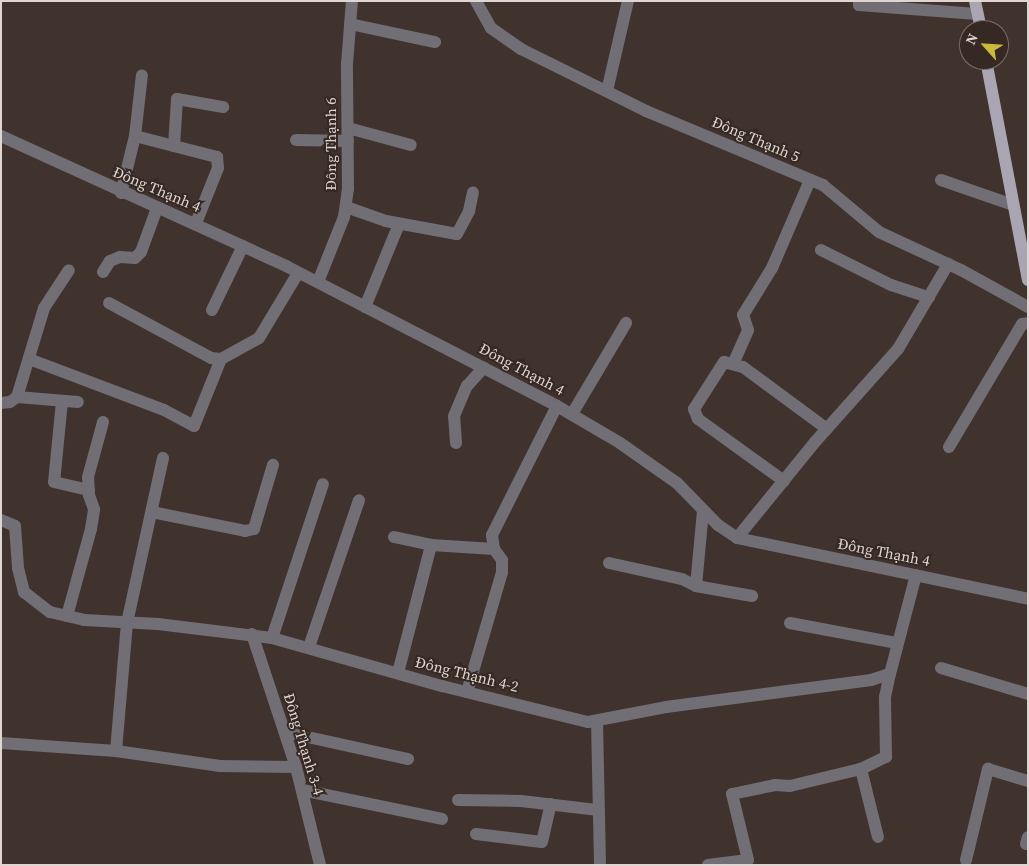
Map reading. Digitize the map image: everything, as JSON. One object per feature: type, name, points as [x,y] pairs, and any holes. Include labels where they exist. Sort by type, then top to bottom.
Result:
[{"type":"main road","points":[[976,7],[978,20]]},
{"type":"main road","points":[[988,70],[1028,280]]},
{"type":"street","name":"Đông Thạnh 6","points":[[318,282],[346,207],[352,1]]},
{"type":"street","name":"Đông Thạnh 5","points":[[476,1],[491,28],[521,49],[646,111],[810,180],[838,195],[879,232],[948,264],[1028,307]]},
{"type":"street","points":[[607,91],[628,1]]},
{"type":"street","points":[[859,1],[859,5],[976,7]]},
{"type":"street","points":[[350,24],[435,42]]},
{"type":"street","points":[[121,192],[135,136],[142,75]]},
{"type":"street","points":[[174,146],[177,100],[223,107]]},
{"type":"street","points":[[348,128],[411,145]]},
{"type":"street","name":"Đông Thạnh 4","points":[[1,136],[156,208],[196,223],[318,282],[572,414],[620,443],[677,483],[703,510],[737,538],[1028,599]]},
{"type":"street","points":[[135,136],[217,157],[218,168],[196,223]]},
{"type":"street","points":[[296,140],[348,141]]},
{"type":"street","points":[[733,364],[748,330],[743,315],[772,268],[810,180]]},
{"type":"street","points":[[941,180],[1014,205]]},
{"type":"street","points":[[346,207],[399,224],[458,234],[469,211],[473,192]]},
{"type":"street","points":[[103,272],[110,261],[120,257],[135,258],[141,252],[156,208]]},
{"type":"street","points":[[365,307],[399,224]]},
{"type":"street","points":[[212,310],[243,246]]},
{"type":"street","points":[[821,250],[891,285],[929,297]]},
{"type":"street","points":[[737,538],[827,429],[898,349],[948,264]]},
{"type":"street","points":[[1,403],[10,402],[17,397],[44,308],[69,270]]},
{"type":"street","points":[[109,303],[211,358],[221,359],[259,338],[298,273]]},
{"type":"street","points":[[572,414],[626,323]]},
{"type":"street","points":[[949,446],[1022,324],[1028,323]]},
{"type":"street","points":[[30,359],[164,410],[194,426],[221,359]]},
{"type":"street","points":[[784,481],[698,419],[694,409],[724,362],[733,364],[827,429]]},
{"type":"street","points":[[456,444],[454,416],[466,386],[484,367]]},
{"type":"street","points":[[17,397],[78,402]]},
{"type":"street","points":[[62,401],[54,482],[89,490]]},
{"type":"street","points":[[467,692],[502,572],[502,560],[494,548],[492,535],[557,406]]},
{"type":"street","points":[[67,616],[91,529],[94,509],[88,477],[103,422]]},
{"type":"street","points":[[116,751],[127,623],[163,458]]},
{"type":"street","points":[[152,512],[246,531],[254,529],[273,465]]},
{"type":"street","points":[[272,638],[323,484]]},
{"type":"street","points":[[309,647],[359,500]]},
{"type":"street","points":[[696,586],[703,510]]},
{"type":"street","name":"Đông Thạnh 4-2","points":[[1,520],[15,526],[18,568],[24,592],[50,612],[67,616],[252,634],[272,638],[567,718],[597,721],[666,707],[734,700],[890,674]]},
{"type":"street","points":[[394,537],[431,545],[494,548]]},
{"type":"street","points":[[398,673],[431,545]]},
{"type":"street","points":[[609,563],[682,579],[696,586],[752,596]]},
{"type":"street","points":[[714,864],[748,860],[732,794],[775,784],[790,786],[862,769],[886,757],[885,697],[897,643],[916,575]]},
{"type":"street","points":[[790,622],[897,643]]},
{"type":"street","name":"Đông Thạnh 3-4","points":[[252,634],[296,767],[320,865]]},
{"type":"street","points":[[940,668],[1028,694]]},
{"type":"street","points":[[597,721],[600,865]]},
{"type":"street","points":[[285,732],[408,759]]},
{"type":"street","points":[[1,743],[116,751],[220,766],[296,767]]},
{"type":"street","points":[[862,769],[878,837]]},
{"type":"street","points":[[966,860],[988,769],[1028,781]]},
{"type":"street","points":[[302,790],[442,819]]},
{"type":"street","points":[[458,800],[551,804],[598,810]]},
{"type":"street","points":[[476,834],[542,842],[551,804]]}]
